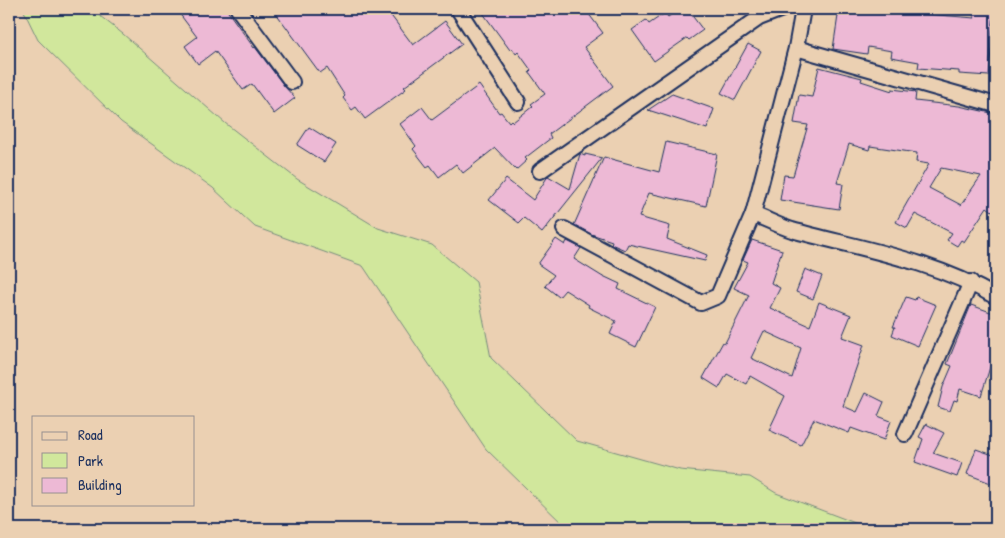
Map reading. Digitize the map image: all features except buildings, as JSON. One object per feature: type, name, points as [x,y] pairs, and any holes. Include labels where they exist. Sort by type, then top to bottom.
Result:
[{"type":"street","points":[[238,9],[292,82]]},
{"type":"street","points":[[458,9],[518,102]]},
{"type":"street","points":[[540,170],[759,18],[782,9]]},
{"type":"street","points":[[564,229],[701,303],[718,296],[753,214],[796,48],[804,9]]},
{"type":"street","points":[[796,48],[996,105]]},
{"type":"street","points":[[753,214],[790,229],[921,263],[971,282],[996,297]]},
{"type":"street","points":[[905,434],[971,282]]},
{"type":"green space","points":[[23,9],[91,9],[123,34],[225,123],[297,179],[378,228],[432,245],[476,282],[491,358],[577,441],[680,470],[750,477],[776,493],[871,529],[568,529],[486,449],[363,266],[255,227],[213,188],[121,122],[38,40]]}]
